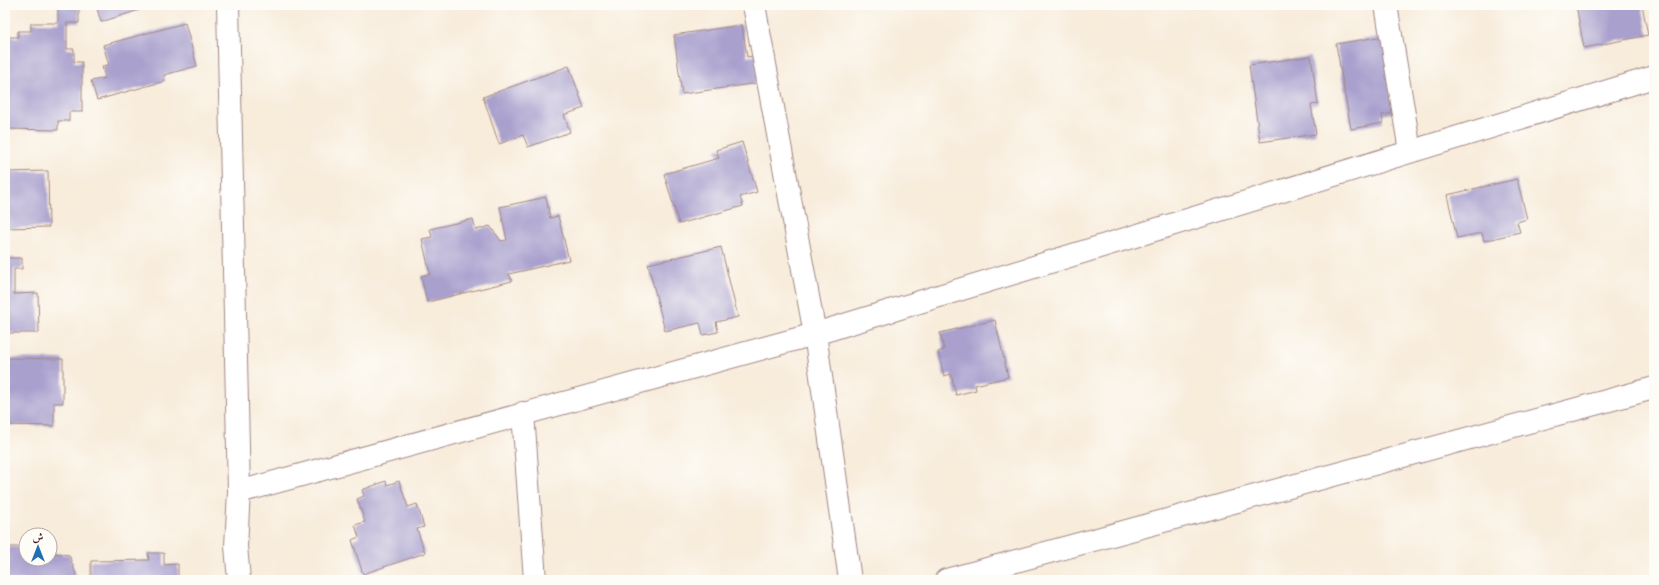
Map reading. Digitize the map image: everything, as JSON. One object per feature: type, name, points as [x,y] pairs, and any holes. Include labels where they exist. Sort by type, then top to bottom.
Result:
[{"type":"street","points":[[228,5],[239,492],[236,546],[239,580]]},
{"type":"street","points":[[754,5],[815,334],[850,580]]},
{"type":"street","points":[[1386,5],[1410,151]]},
{"type":"street","points":[[239,492],[815,334],[1654,77]]},
{"type":"street","points":[[946,580],[1654,388]]},
{"type":"street","points":[[523,413],[535,580]]},
{"type":"building","points":[[58,5],[79,5],[79,23],[67,23],[67,49],[74,49],[74,62],[82,62],[82,112],[69,112],[69,121],[58,121],[58,130],[5,129],[5,43],[8,43],[8,37],[18,37],[18,31],[31,31],[31,23],[58,23]]},
{"type":"building","points":[[96,5],[155,5],[101,22]]},
{"type":"building","points":[[1576,5],[1642,5],[1648,35],[1584,48]]},
{"type":"building","points":[[185,23],[197,66],[164,75],[165,81],[97,100],[91,81],[105,78],[102,66],[109,65],[103,45]]},
{"type":"building","points":[[742,25],[747,57],[759,55],[758,83],[682,94],[674,35]]},
{"type":"building","points":[[1390,35],[1404,111],[1382,115],[1383,123],[1351,129],[1336,44]]},
{"type":"building","points":[[1311,56],[1318,104],[1311,105],[1316,134],[1260,142],[1249,65]]},
{"type":"building","points":[[569,66],[584,108],[564,115],[570,132],[528,147],[523,135],[499,144],[483,97]]},
{"type":"building","points":[[742,142],[757,192],[740,197],[743,206],[679,224],[664,174],[719,158],[716,150]]},
{"type":"building","points":[[48,171],[49,227],[5,228],[5,172]]},
{"type":"building","points":[[1517,179],[1527,219],[1517,222],[1520,232],[1484,241],[1482,233],[1457,238],[1447,195]]},
{"type":"building","points":[[546,197],[550,218],[558,216],[569,260],[509,274],[512,281],[427,302],[421,276],[430,274],[422,239],[432,237],[430,229],[473,219],[476,230],[490,226],[501,241],[507,240],[500,207]]},
{"type":"building","points":[[721,247],[738,317],[716,322],[718,332],[703,335],[700,323],[665,331],[648,264]]},
{"type":"building","points":[[5,258],[22,258],[22,269],[14,269],[14,294],[38,293],[39,333],[5,333]]},
{"type":"building","points":[[995,320],[1008,377],[975,385],[976,390],[956,395],[951,374],[944,376],[938,352],[944,350],[940,333]]},
{"type":"building","points":[[5,358],[63,359],[63,403],[54,403],[54,426],[5,425]]},
{"type":"building","points":[[386,481],[387,485],[399,481],[408,507],[417,504],[424,527],[417,529],[425,553],[363,574],[352,540],[359,537],[355,525],[365,522],[357,499],[364,496],[362,490]]},
{"type":"building","points":[[5,547],[18,547],[18,567],[58,567],[58,553],[69,555],[78,580],[5,580]]},
{"type":"building","points":[[148,553],[164,553],[164,565],[178,564],[178,580],[91,580],[91,561],[149,560]]}]
